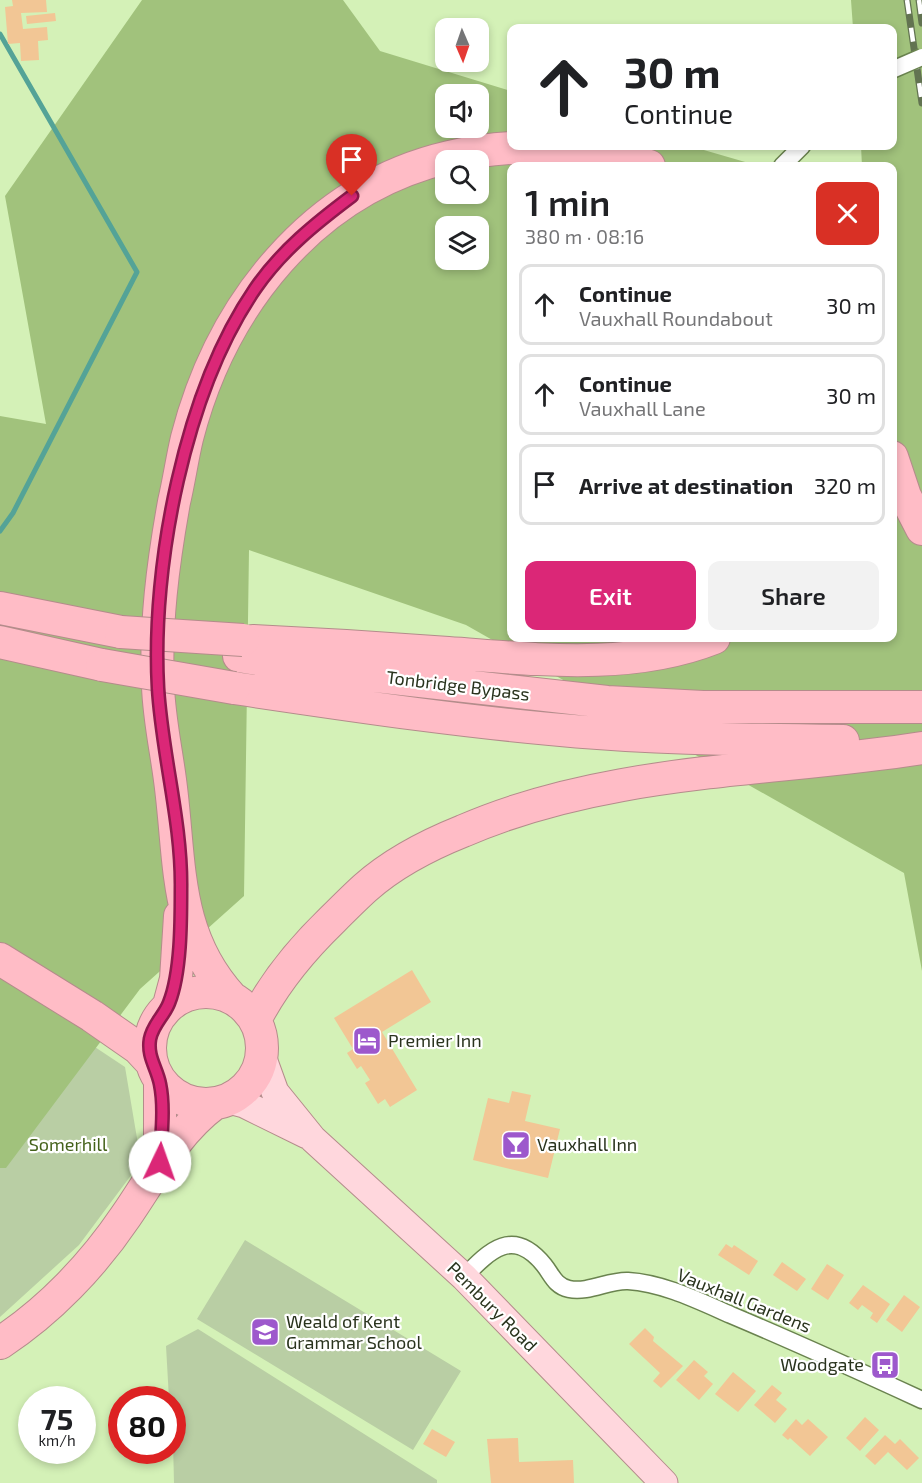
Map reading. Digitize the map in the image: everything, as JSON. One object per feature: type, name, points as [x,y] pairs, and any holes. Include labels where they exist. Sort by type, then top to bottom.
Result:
[{"type":"highway","points":[[0,1343],[67,1287],[99,1255],[160,1162],[198,1118],[251,1083],[262,1056],[262,1038],[255,1020],[214,978],[191,935],[182,888],[158,684],[162,568],[188,436],[212,368],[235,320],[256,286],[287,249],[315,223],[352,196],[395,174],[428,162],[507,148]]},
{"type":"highway","points":[[574,150],[633,162]]},
{"type":"highway","points":[[897,472],[905,496],[922,529]]},
{"type":"highway","points":[[0,608],[114,631],[241,648],[598,660],[679,649],[701,642]]},
{"type":"highway","name":"Tonbridge Bypass","points":[[0,642],[102,665],[234,688],[420,716],[598,733],[700,739],[922,741]]},
{"type":"highway","name":"Tonbridge Bypass","points":[[241,648],[331,671],[607,702],[703,707],[922,707]]},
{"type":"highway","points":[[255,1020],[279,978],[307,945],[366,887],[434,843],[478,824],[522,808],[572,795],[649,780],[922,748]]},
{"type":"highway","points":[[160,1162],[156,1072],[150,1039],[176,979],[182,888]]},
{"type":"highway","points":[[0,959],[92,1016],[138,1048],[156,1072],[184,1101],[199,1105],[222,1102]]},
{"type":"highway","points":[[92,1016],[118,1023],[138,1023],[164,1011],[183,996],[199,992],[216,993],[232,998]]},
{"type":"main road","name":"Pembury Road","points":[[262,1056],[275,1092],[313,1139],[464,1277],[663,1483]]},
{"type":"main road","name":"Pembury Road","points":[[222,1102],[244,1104],[313,1139]]},
{"type":"street","points":[[897,68],[922,57]]},
{"type":"street","points":[[786,162],[798,150]]},
{"type":"street","name":"Vauxhall Gardens","points":[[464,1277],[484,1255],[499,1246],[515,1244],[533,1253],[556,1284],[570,1289],[627,1281],[677,1292],[784,1337],[922,1400]]},
{"type":"green space","points":[[142,0],[343,0],[380,51],[435,68],[435,72],[449,72],[488,84],[435,84],[435,138],[489,138],[489,84],[507,90],[507,150],[704,150],[745,162],[507,162],[507,642],[897,642],[897,162],[862,162],[861,150],[897,150],[897,24],[853,24],[851,0],[922,0],[922,971],[904,873],[466,625],[249,550],[244,896],[140,989],[6,1168],[0,1168],[0,416],[46,424],[5,196]]},
{"type":"green space","name":"Somerhill","points":[[0,984],[125,1067],[141,1162],[79,1245],[0,1317]]},
{"type":"green space","points":[[245,1240],[461,1371],[413,1450],[197,1319]]},
{"type":"green space","points":[[198,1329],[437,1480],[437,1483],[174,1483],[174,1464],[186,1464],[186,1386],[168,1386],[166,1346]]},
{"type":"building","points":[[12,0],[46,0],[47,12],[21,13],[23,29],[47,27],[48,40],[38,41],[39,60],[21,61],[20,43],[8,44],[5,7],[13,6]]},
{"type":"building","points":[[55,13],[56,21],[27,24],[26,16]]},
{"type":"building","name":"Premier Inn","points":[[412,970],[431,1002],[382,1032],[417,1090],[390,1107],[385,1099],[378,1104],[365,1083],[370,1080],[361,1066],[357,1069],[347,1053],[353,1049],[334,1018]]},
{"type":"building","name":"Vauxhall Inn","points":[[512,1091],[531,1095],[525,1121],[560,1129],[548,1178],[473,1160],[488,1098],[509,1103]]},
{"type":"building","points":[[726,1244],[732,1248],[734,1245],[758,1261],[749,1275],[718,1255]]},
{"type":"building","points":[[782,1262],[806,1279],[797,1291],[773,1275]]},
{"type":"building","points":[[827,1264],[844,1275],[828,1300],[811,1289]]},
{"type":"building","points":[[863,1285],[890,1304],[877,1323],[870,1318],[873,1313],[862,1305],[858,1310],[849,1303]]},
{"type":"building","points":[[904,1295],[920,1307],[902,1332],[886,1320]]},
{"type":"building","points":[[645,1328],[654,1337],[653,1341],[683,1366],[661,1388],[653,1381],[660,1373],[629,1344]]},
{"type":"building","points":[[694,1360],[708,1372],[704,1376],[713,1384],[699,1400],[676,1380]]},
{"type":"building","points":[[733,1372],[756,1391],[738,1412],[715,1394]]},
{"type":"building","points":[[772,1385],[782,1393],[776,1400],[787,1409],[775,1423],[754,1405]]},
{"type":"building","points":[[865,1417],[879,1430],[860,1451],[846,1438]]},
{"type":"building","points":[[796,1419],[802,1425],[808,1419],[828,1437],[810,1456],[790,1438],[788,1440],[782,1435]]},
{"type":"building","points":[[432,1429],[455,1442],[446,1457],[423,1444]]},
{"type":"building","points":[[885,1435],[895,1444],[900,1439],[919,1458],[907,1470],[888,1452],[875,1465],[865,1456]]},
{"type":"building","points":[[518,1438],[519,1462],[573,1460],[574,1483],[491,1483],[487,1439]]},
{"type":"waterway","points":[[0,34],[137,272],[13,513],[0,531]]},
{"type":"railway","points":[[907,0],[922,103]]},
{"type":"railway","points":[[919,0],[922,23]]},
{"type":"place","name":"Premier Inn","points":[[367,1041]]},
{"type":"place","name":"Vauxhall Inn","points":[[516,1145]]},
{"type":"place","name":"Weald of Kent Grammar School","points":[[265,1332]]},
{"type":"place","name":"Woodgate","points":[[885,1365]]},
{"type":"route","points":[[160,1162],[160,1082],[155,1074],[149,1051],[153,1028],[169,1005],[176,979],[182,888],[170,779],[161,729],[158,684],[160,607],[162,568],[188,436],[212,368],[235,320],[256,286],[287,249],[315,223],[352,196]]}]
